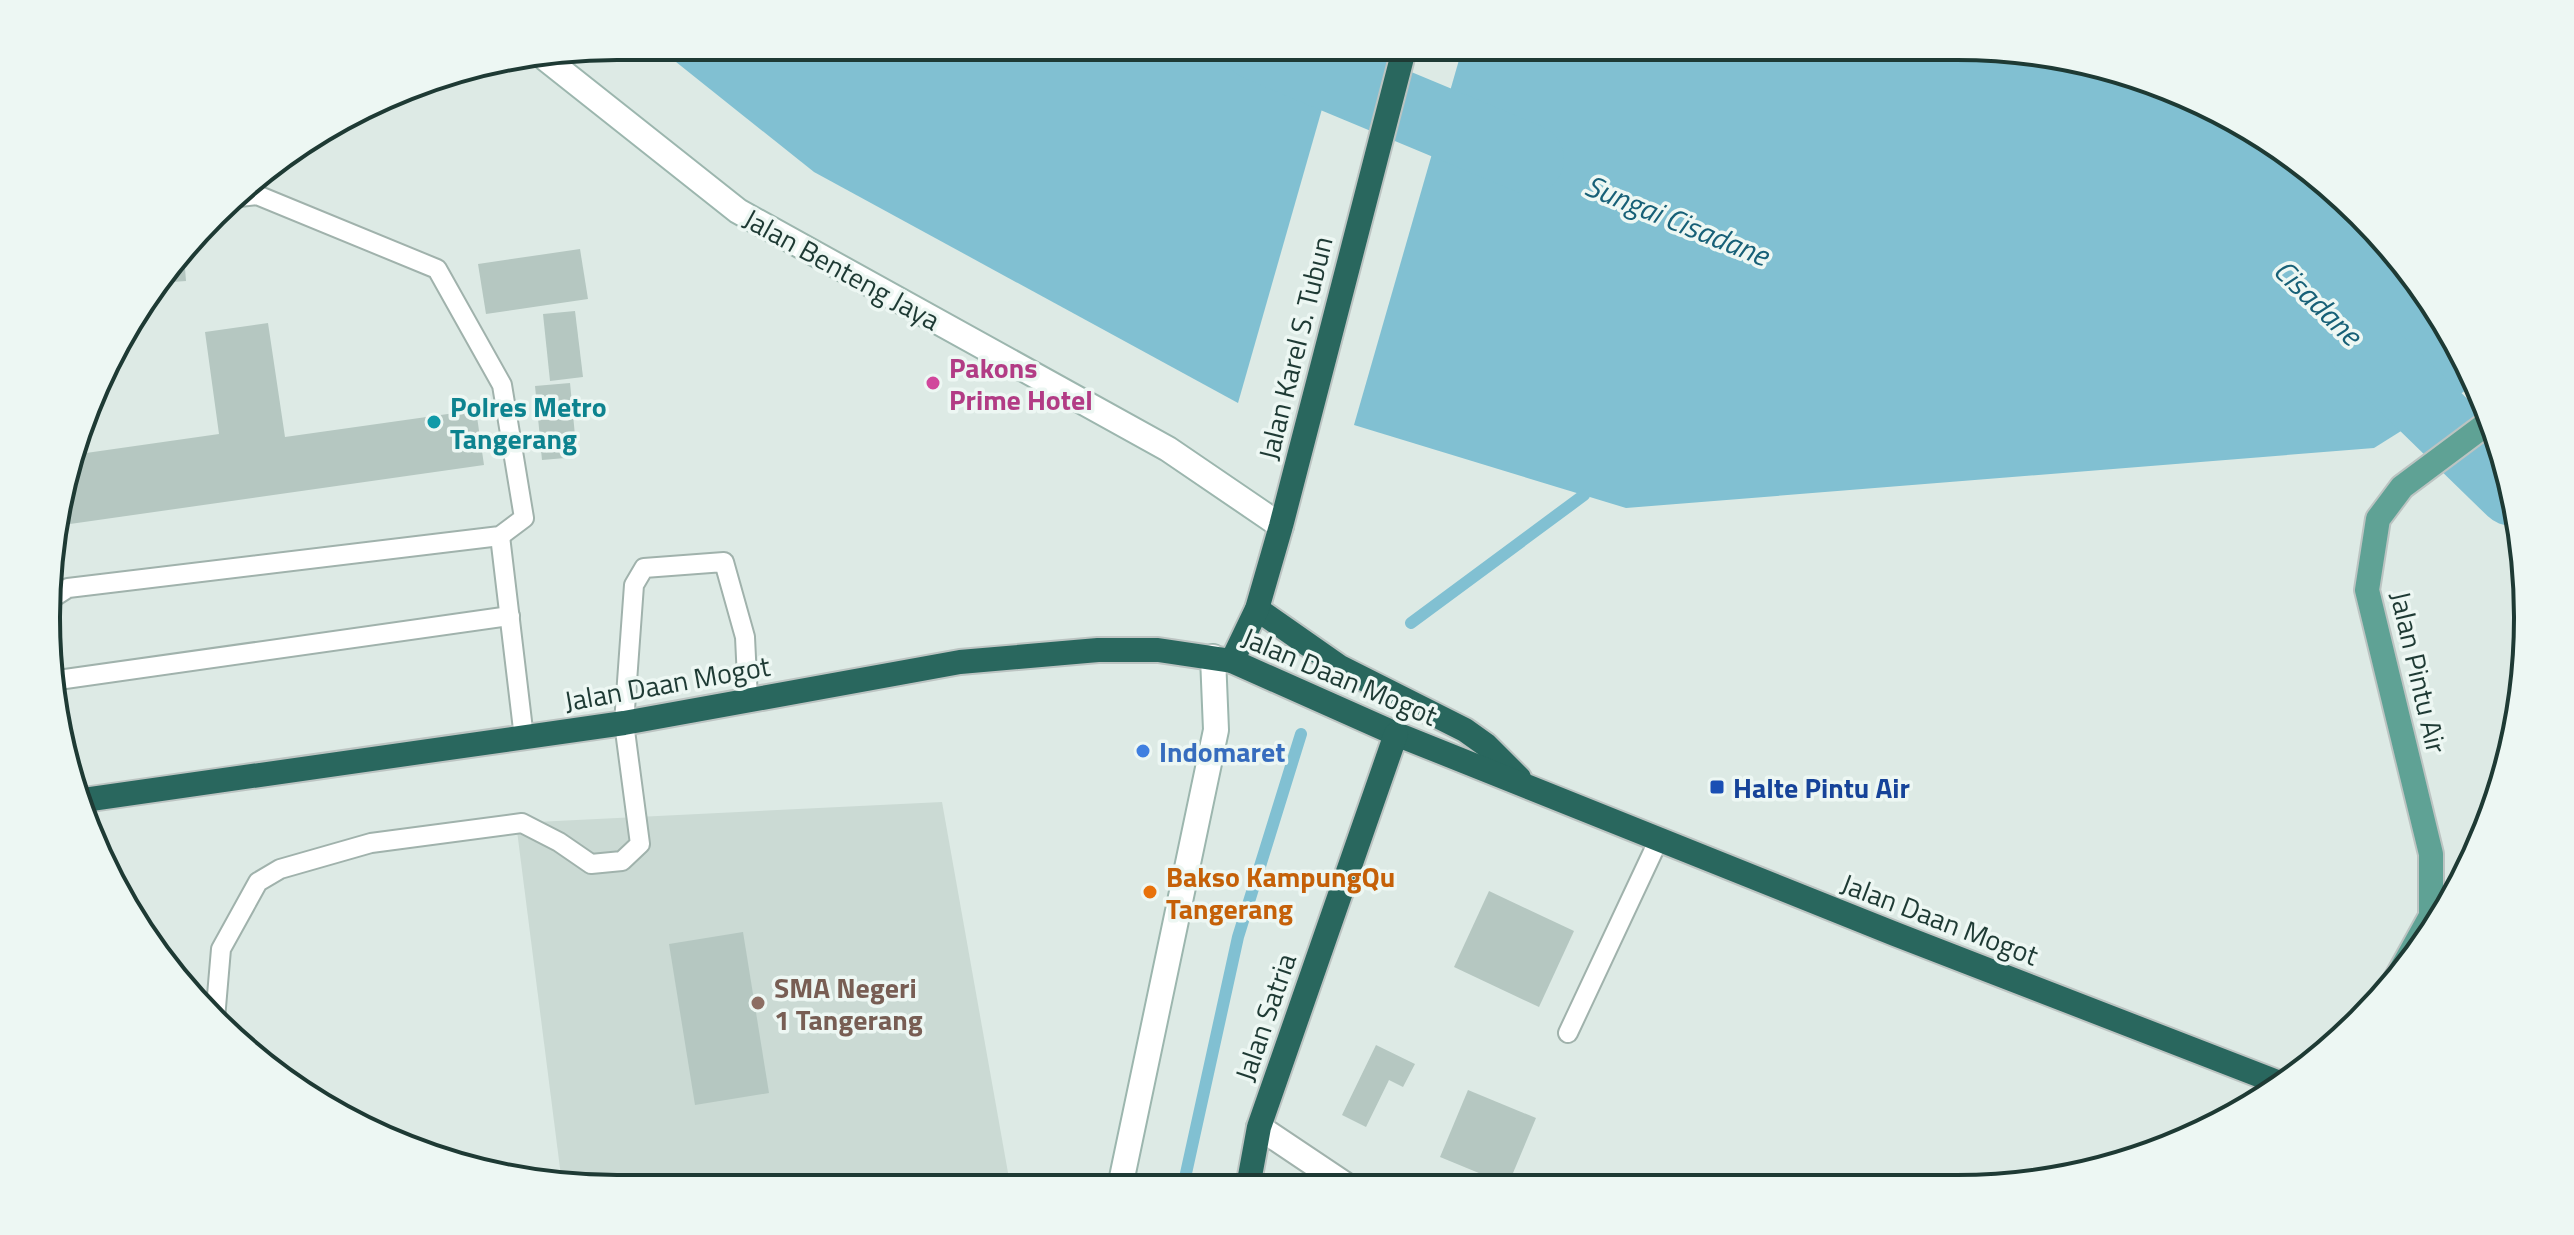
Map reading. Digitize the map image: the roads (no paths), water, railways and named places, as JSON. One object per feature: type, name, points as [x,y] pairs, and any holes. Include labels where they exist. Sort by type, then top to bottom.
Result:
[{"type":"highway","name":"Jalan Karel S. Tubun","points":[[1222,659],[1257,609],[1401,60]]},
{"type":"highway","points":[[1257,609],[1340,667],[1465,730],[1486,745],[1526,785]]},
{"type":"highway","name":"Jalan Daan Mogot","points":[[91,799],[624,723],[960,662],[1098,650],[1158,650],[1222,659],[1396,734],[1895,934],[2269,1079]]},
{"type":"highway","name":"Jalan Satria","points":[[1250,1175],[1259,1127],[1396,734]]},
{"type":"main road","name":"Jalan Pintu Air","points":[[2431,909],[2431,854],[2367,590],[2378,519],[2402,487],[2481,428]]},
{"type":"street","name":"Jalan Benteng Jaya","points":[[553,64],[738,211],[1168,449],[1281,526]]},
{"type":"street","points":[[1123,1175],[1216,730],[1222,659]]},
{"type":"street","points":[[1259,1127],[1323,1175]]},
{"type":"lane","points":[[61,593],[68,588],[500,536],[524,518],[502,385],[437,269],[253,195]]},
{"type":"lane","points":[[500,536],[524,738]]},
{"type":"lane","points":[[216,1005],[221,949],[258,882],[280,869],[371,843],[522,823],[559,842],[591,864],[622,861],[640,844],[624,723],[634,585],[644,568],[724,562],[745,637],[748,700]]},
{"type":"lane","points":[[64,679],[510,616]]},
{"type":"lane","points":[[1568,1033],[1659,839]]},
{"type":"water","points":[[674,60],[1336,60],[1238,403],[814,172]]},
{"type":"water","points":[[1459,60],[1993,61],[2065,71],[2136,90],[2203,117],[2235,135],[2296,175],[2324,198],[2351,223],[2399,278],[2439,339],[2466,390],[2374,448],[1626,508],[1354,425]]},
{"type":"waterway","name":"Sungai Cisadane","points":[[1292,60],[1529,159]]},
{"type":"waterway","name":"Cisadane","points":[[2364,347],[2495,475]]},
{"type":"waterway","points":[[1411,623],[1584,495]]},
{"type":"waterway","points":[[1186,1175],[1238,937],[1301,734]]},
{"type":"place","name":"Pakons Prime Hotel","points":[[933,383]]},
{"type":"place","name":"Polres Metro Tangerang","points":[[434,422]]},
{"type":"place","name":"Indomaret","points":[[1143,751]]},
{"type":"place","name":"Halte Pintu Air","points":[[1717,787]]},
{"type":"place","name":"Bakso KampungQu Tangerang","points":[[1150,892]]},
{"type":"place","name":"SMA Negeri 1 Tangerang","points":[[758,1003]]}]
